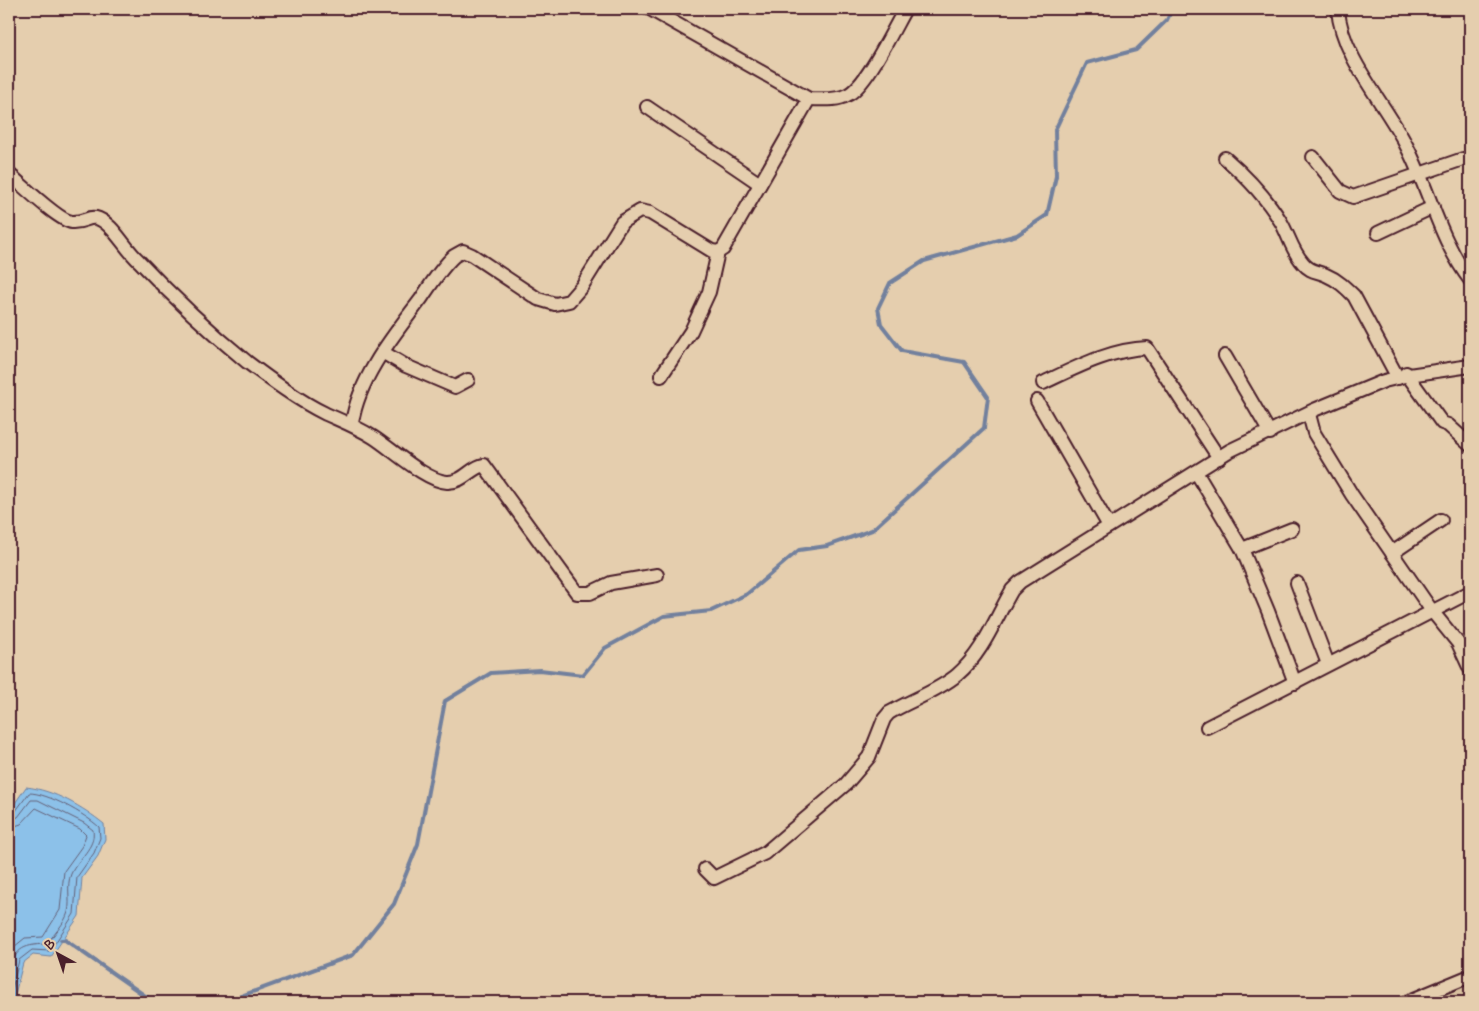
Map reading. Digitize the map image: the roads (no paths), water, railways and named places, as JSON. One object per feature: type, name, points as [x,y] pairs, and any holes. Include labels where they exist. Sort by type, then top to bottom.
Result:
[{"type":"street","points":[[650,9],[809,99],[831,99],[848,95],[856,88],[868,73],[905,9]]},
{"type":"street","points":[[1338,9],[1344,41],[1406,144],[1448,246],[1470,280]]},
{"type":"street","points":[[661,376],[690,332],[709,292],[718,252],[722,249],[809,99]]},
{"type":"street","points":[[647,107],[760,184]]},
{"type":"street","points":[[1313,157],[1340,191],[1353,197],[1463,160]]},
{"type":"street","points":[[1225,158],[1263,195],[1282,224],[1288,240],[1303,264],[1311,271],[1327,276],[1345,286],[1354,296],[1405,375],[1442,423],[1448,425],[1470,445]]},
{"type":"street","points":[[9,174],[59,216],[71,222],[90,216],[99,218],[110,226],[137,260],[199,321],[248,362],[311,405],[352,423],[430,477],[448,482],[461,479],[479,466],[484,465],[577,593],[590,593],[611,582],[658,575]]},
{"type":"street","points":[[1378,233],[1433,207]]},
{"type":"street","points":[[352,423],[354,406],[366,381],[384,353],[446,264],[463,251],[538,299],[555,304],[569,301],[582,286],[622,222],[640,211],[650,213],[712,251],[718,252]]},
{"type":"street","points":[[1043,383],[1075,368],[1118,353],[1134,348],[1147,348],[1218,458]]},
{"type":"street","points":[[384,353],[406,366],[455,387],[468,380]]},
{"type":"street","points":[[1225,356],[1270,433]]},
{"type":"street","points":[[705,869],[711,877],[718,877],[746,865],[777,844],[861,769],[889,713],[943,685],[967,666],[976,655],[1016,585],[1218,458],[1344,397],[1405,375],[1470,366]]},
{"type":"street","points":[[1037,401],[1109,526]]},
{"type":"street","points":[[1309,414],[1314,433],[1352,496],[1432,611],[1458,643],[1470,669]]},
{"type":"street","points":[[1196,472],[1242,549],[1295,683]]},
{"type":"street","points":[[1392,553],[1441,520]]},
{"type":"street","points":[[1242,549],[1292,529]]},
{"type":"street","points":[[1297,583],[1328,664]]},
{"type":"street","points":[[1207,727],[1470,592]]},
{"type":"street","points":[[1407,1002],[1470,976]]},
{"type":"water","points":[[26,787],[68,800],[87,811],[104,824],[105,839],[98,856],[82,878],[79,916],[51,957],[33,955],[23,963],[13,1002],[9,1002],[9,812]]},
{"type":"waterway","points":[[225,1002],[353,955],[394,904],[418,844],[445,701],[491,673],[540,670],[583,675],[605,648],[664,616],[711,611],[747,594],[799,550],[827,546],[872,530],[984,428],[988,397],[964,362],[902,351],[881,324],[878,308],[890,283],[924,261],[1017,235],[1047,215],[1056,176],[1055,130],[1087,63],[1136,50],[1167,20],[1172,9]]},
{"type":"waterway","points":[[61,940],[65,940],[154,1002]]}]
